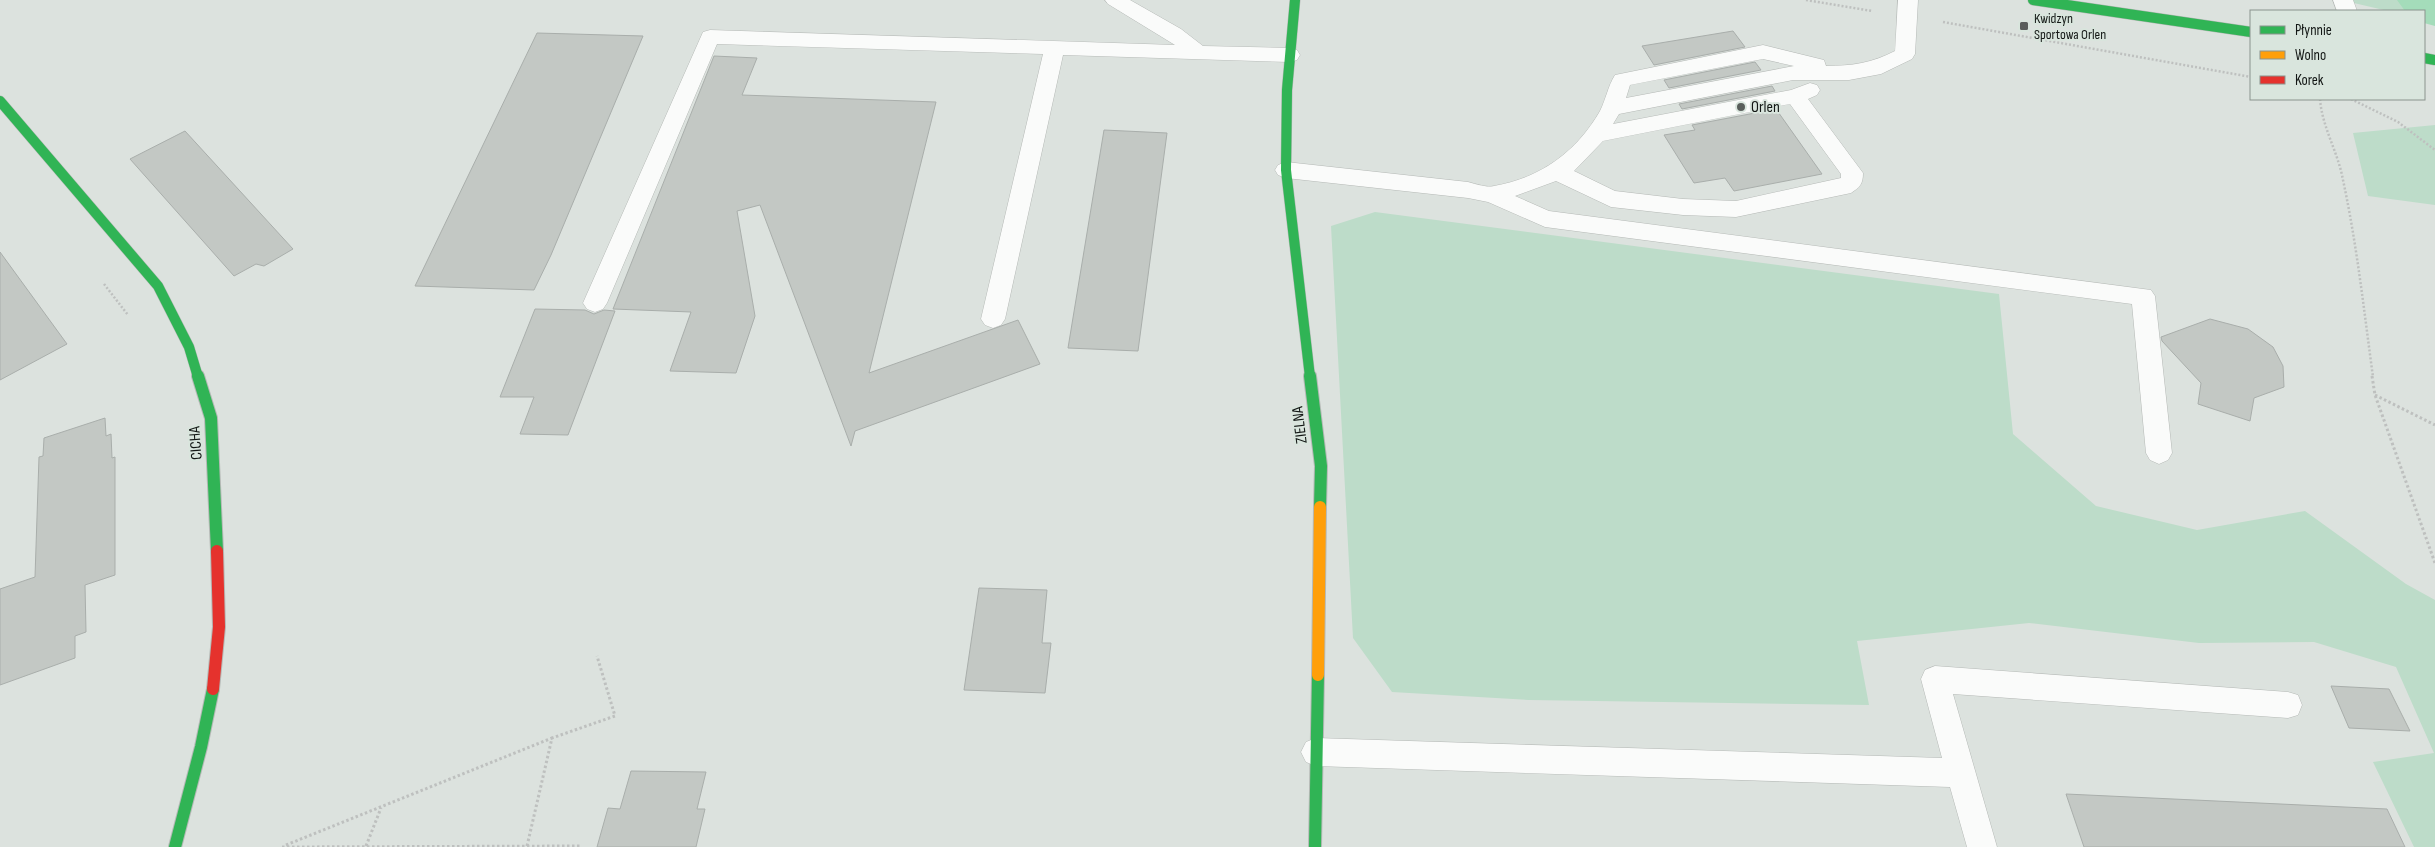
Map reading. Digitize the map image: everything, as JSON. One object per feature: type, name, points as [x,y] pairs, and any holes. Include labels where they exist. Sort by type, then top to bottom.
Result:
[{"type":"street","name":"ZIELNA","points":[[1295,0],[1287,90],[1286,170],[1321,466],[1315,847]]},
{"type":"street","points":[[2033,0],[2250,32]]},
{"type":"street","name":"CICHA","points":[[0,101],[158,286],[189,347],[211,418],[216,508],[219,627],[216,672],[201,747],[174,847]]},
{"type":"lane","points":[[1115,0],[1174,34],[1199,53]]},
{"type":"lane","points":[[1493,195],[1540,180],[1569,164],[1596,135],[1612,108],[1793,74],[1849,73],[1882,67],[1905,54],[1907,8]]},
{"type":"lane","points":[[595,303],[710,38],[1290,55]]},
{"type":"lane","points":[[993,319],[1054,49]]},
{"type":"lane","points":[[1596,135],[1795,96],[1849,73]]},
{"type":"lane","points":[[1556,171],[1611,199],[1683,207],[1736,209],[1843,187],[1852,182],[1852,173],[1795,96]]},
{"type":"lane","points":[[1286,170],[1468,190],[1493,195],[1545,219],[2143,296],[2159,453]]},
{"type":"lane","points":[[1982,847],[1935,679],[2288,705]]},
{"type":"lane","points":[[1316,752],[1961,774]]},
{"type":"path","points":[[1806,0],[1907,8],[1978,27],[2250,77]]},
{"type":"path","points":[[2320,100],[2321,113],[2345,186],[2355,242],[2375,394],[2435,563]]},
{"type":"path","points":[[2353,100],[2398,122],[2435,150]]},
{"type":"path","points":[[98,276],[134,322]]},
{"type":"path","points":[[2375,394],[2435,424]]},
{"type":"path","points":[[283,846],[552,738],[615,716],[597,656]]},
{"type":"path","points":[[527,846],[552,738]]},
{"type":"path","points":[[366,847],[382,807]]},
{"type":"path","points":[[283,846],[581,846]]},
{"type":"green space","points":[[2341,0],[2435,0],[2435,22],[2425,20],[2425,10],[2384,10]]},
{"type":"green space","points":[[2435,125],[2435,205],[2368,196],[2353,133]]},
{"type":"green space","points":[[1375,212],[1999,294],[2013,434],[2096,506],[2197,530],[2305,511],[2406,584],[2435,600],[2435,847],[2414,847],[2373,762],[2434,753],[2396,667],[2314,642],[2199,643],[2029,623],[1857,641],[1869,705],[1529,700],[1392,692],[1353,638],[1331,226]]},
{"type":"building","points":[[1733,31],[1745,47],[1654,65],[1642,46]]},
{"type":"building","points":[[537,33],[643,36],[551,255],[534,290],[415,286]]},
{"type":"building","points":[[714,56],[757,58],[742,95],[936,102],[869,373],[1018,320],[1040,364],[855,431],[851,446],[760,205],[737,211],[755,316],[736,373],[670,371],[691,312],[613,309]]},
{"type":"building","points":[[1755,62],[1761,70],[1669,88],[1664,80]]},
{"type":"building","points":[[1772,86],[1775,91],[1682,109],[1679,104]]},
{"type":"building","points":[[1776,109],[1822,174],[1734,191],[1725,178],[1694,183],[1664,135],[1695,130],[1692,125]]},
{"type":"building","points":[[1104,130],[1167,133],[1138,351],[1068,348]]},
{"type":"building","points":[[185,131],[293,249],[264,266],[256,264],[234,276],[130,159]]},
{"type":"building","points":[[0,252],[67,344],[0,380]]},
{"type":"building","points":[[535,309],[585,310],[594,314],[604,310],[615,311],[568,435],[520,434],[534,397],[500,397]]},
{"type":"building","points":[[2210,319],[2248,329],[2273,347],[2283,366],[2284,387],[2254,398],[2250,421],[2198,404],[2201,383],[2162,341],[2161,337]]},
{"type":"building","points":[[105,418],[106,436],[111,434],[112,458],[115,457],[115,575],[85,585],[86,632],[75,636],[75,658],[0,685],[0,589],[35,577],[39,457],[43,456],[44,438]]},
{"type":"building","points":[[979,588],[1047,590],[1042,643],[1051,643],[1045,693],[964,690]]},
{"type":"building","points":[[2331,686],[2389,689],[2410,731],[2349,728]]},
{"type":"building","points":[[631,771],[706,772],[697,809],[705,809],[696,847],[597,847],[608,808],[620,809]]},
{"type":"building","points":[[2066,794],[2387,809],[2405,847],[2084,847]]},
{"type":"waterway","points":[[2431,0],[2435,4]]},
{"type":"traffic: fast","points":[[1295,0],[1287,90],[1286,170],[1321,466],[1320,507]]},
{"type":"traffic: fast","points":[[2033,0],[2250,32]]},
{"type":"traffic: fast","points":[[2425,58],[2435,60]]},
{"type":"traffic: fast","points":[[0,101],[158,286],[189,347],[211,418],[217,551]]},
{"type":"traffic: fast","points":[[1315,847],[1318,675]]},
{"type":"traffic: fast","points":[[175,847],[201,747],[213,689]]},
{"type":"traffic: slow","points":[[1318,675],[1320,507]]},
{"type":"traffic: jam","points":[[213,689],[219,627],[217,551]]},
{"type":"place","name":"Kwidzyn Sportowa Orlen","points":[[2024,26]]},
{"type":"place","name":"Orlen","points":[[1741,107]]}]
